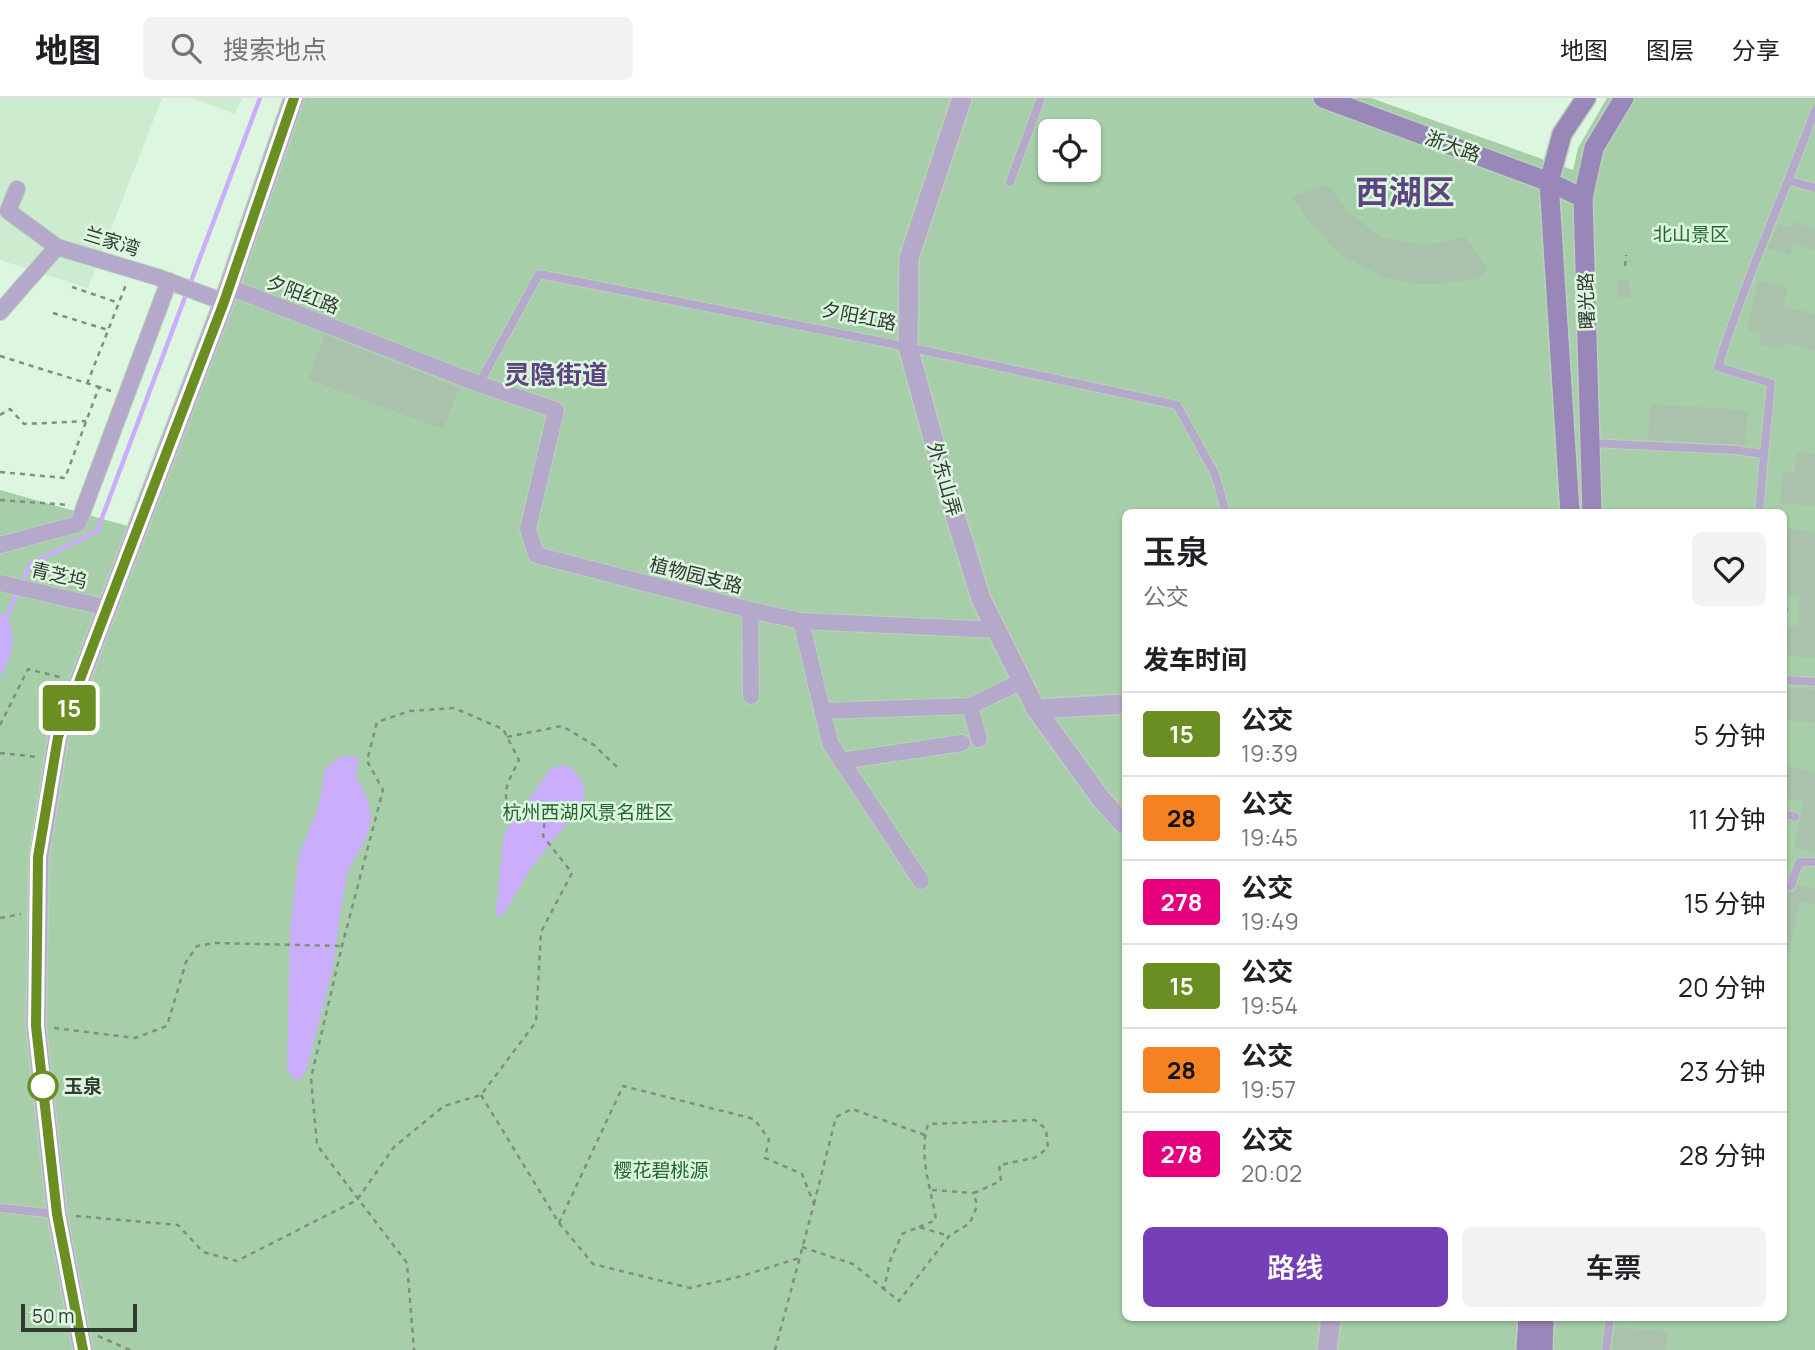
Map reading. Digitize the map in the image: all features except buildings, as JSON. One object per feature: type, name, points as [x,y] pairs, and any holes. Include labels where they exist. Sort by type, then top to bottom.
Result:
[{"type":"main road","name":"浙大路","points":[[1322,98],[1549,182],[1583,198]]},
{"type":"main road","name":"曙光路","points":[[1570,509],[1549,182],[1562,134],[1586,98]]},
{"type":"main road","name":"曙光路","points":[[1592,509],[1583,198],[1594,148],[1624,98]]},
{"type":"main road","points":[[1526,1350],[1528,1321]]},
{"type":"main road","points":[[1543,1350],[1544,1321]]},
{"type":"street","points":[[83,1350],[57,1214],[36,1026],[38,857],[54,759],[58,737],[227,295],[294,98]]},
{"type":"street","name":"外东山弄","points":[[962,98],[909,258],[908,347],[981,599],[1036,709],[1101,799],[1122,822]]},
{"type":"street","points":[[17,189],[8,211],[57,247]]},
{"type":"street","name":"兰家湾","points":[[0,312],[57,247],[227,295]]},
{"type":"street","points":[[0,545],[78,524],[126,396],[163,279]]},
{"type":"street","name":"夕阳红路","points":[[227,295],[556,410]]},
{"type":"street","name":"植物园支路","points":[[556,410],[528,529],[536,555],[801,621],[997,630]]},
{"type":"street","name":"青芝坞","points":[[0,583],[108,608]]},
{"type":"street","points":[[750,610],[751,696]]},
{"type":"street","points":[[801,621],[830,743],[920,881]]},
{"type":"street","points":[[822,712],[970,706],[1022,681]]},
{"type":"street","points":[[1036,709],[1122,704]]},
{"type":"street","points":[[970,706],[979,738]]},
{"type":"street","points":[[841,761],[962,743]]},
{"type":"street","points":[[1327,1350],[1331,1321]]},
{"type":"lane","points":[[1010,182],[1041,98]]},
{"type":"lane","points":[[1759,509],[1771,383],[1718,367],[1735,313],[1790,181],[1815,110]]},
{"type":"lane","points":[[1790,181],[1815,188]]},
{"type":"lane","name":"夕阳红路","points":[[479,384],[539,274],[908,347],[1177,405],[1215,474],[1225,509]]},
{"type":"lane","points":[[1590,443],[1735,450],[1764,454]]},
{"type":"lane","points":[[1787,680],[1815,682]]},
{"type":"lane","points":[[1787,814],[1795,817]]},
{"type":"lane","points":[[1787,885],[1791,886],[1799,862],[1815,862]]},
{"type":"lane","points":[[0,1208],[57,1214]]},
{"type":"lane","points":[[1606,1350],[1610,1321]]},
{"type":"path","points":[[1625,266],[1626,255]]},
{"type":"path","points":[[87,384],[132,269]]},
{"type":"path","points":[[72,287],[119,303]]},
{"type":"path","points":[[53,313],[108,330]]},
{"type":"path","points":[[0,356],[126,396]]},
{"type":"path","points":[[0,472],[65,478],[99,387]]},
{"type":"path","points":[[0,415],[10,409],[24,424],[86,421]]},
{"type":"path","points":[[0,500],[85,506]]},
{"type":"path","points":[[0,725],[28,670],[79,682]]},
{"type":"path","points":[[57,1214],[178,1225],[203,1252],[237,1261],[357,1200],[394,1147],[444,1106],[481,1095],[536,1022],[541,932],[572,873],[543,836],[545,818],[533,808],[513,812],[505,802],[504,793],[519,760],[503,729],[454,708],[410,711],[377,722],[367,761],[383,790],[340,946],[311,1078],[317,1145],[357,1200],[407,1263],[414,1350]]},
{"type":"path","points":[[507,737],[562,726],[594,745],[617,767]]},
{"type":"path","points":[[0,753],[54,759]]},
{"type":"path","points":[[0,918],[38,912]]},
{"type":"path","points":[[36,1026],[135,1038],[167,1026],[186,962],[197,946],[215,943],[340,946]]},
{"type":"path","points":[[559,1223],[622,1086],[754,1119],[769,1139],[765,1158],[802,1174],[814,1204]]},
{"type":"path","points":[[481,1095],[559,1223],[593,1264],[690,1288],[742,1276],[799,1258]]},
{"type":"path","points":[[775,1350],[836,1117],[852,1109],[925,1135]]},
{"type":"path","points":[[884,1289],[890,1261],[902,1234],[936,1220],[932,1190],[925,1174],[925,1135],[928,1124],[1035,1120],[1046,1129],[1048,1148],[1034,1158],[999,1165],[1001,1181],[974,1193],[932,1190]]},
{"type":"path","points":[[802,1247],[853,1264],[899,1301],[949,1236],[970,1223],[977,1206],[974,1193]]},
{"type":"path","points":[[919,1227],[949,1236]]},
{"type":"path","points":[[79,1328],[130,1350]]},
{"type":"shaded area","points":[[0,98],[162,98],[88,288],[0,260]]},
{"type":"shaded area","points":[[192,98],[242,98],[235,114]]},
{"type":"shaded area","points":[[0,613],[7,615],[13,640],[11,654],[0,677]]},
{"type":"shaded area","points":[[341,756],[359,756],[356,776],[369,803],[371,819],[367,836],[348,871],[333,968],[306,1071],[301,1079],[295,1080],[287,1070],[290,928],[299,854],[318,808],[325,769]]},
{"type":"shaded area","points":[[567,765],[582,781],[583,803],[529,871],[503,916],[498,916],[496,913],[503,838],[506,831],[551,768]]},
{"type":"green space","name":"杭州西湖风景名胜区","points":[[299,98],[1371,98],[1573,170],[1578,148],[1607,98],[1815,98],[1815,1350],[0,1350],[0,490],[131,527]]},
{"type":"waterway","points":[[7,615],[30,564],[97,531],[260,98]]},
{"type":"bus line","name":"15","points":[[83,1350],[57,1214],[36,1026],[38,857],[58,737],[224,302],[294,98]]},
{"type":"place","name":"玉泉","points":[[43,1086]]},
{"type":"district","name":"西湖区","points":[[1405,192]]},
{"type":"district","name":"灵隐街道","points":[[556,375]]},
{"type":"park label","name":"北山景区","points":[[1691,234]]},
{"type":"park label","name":"樱花碧桃源","points":[[661,1170]]}]
